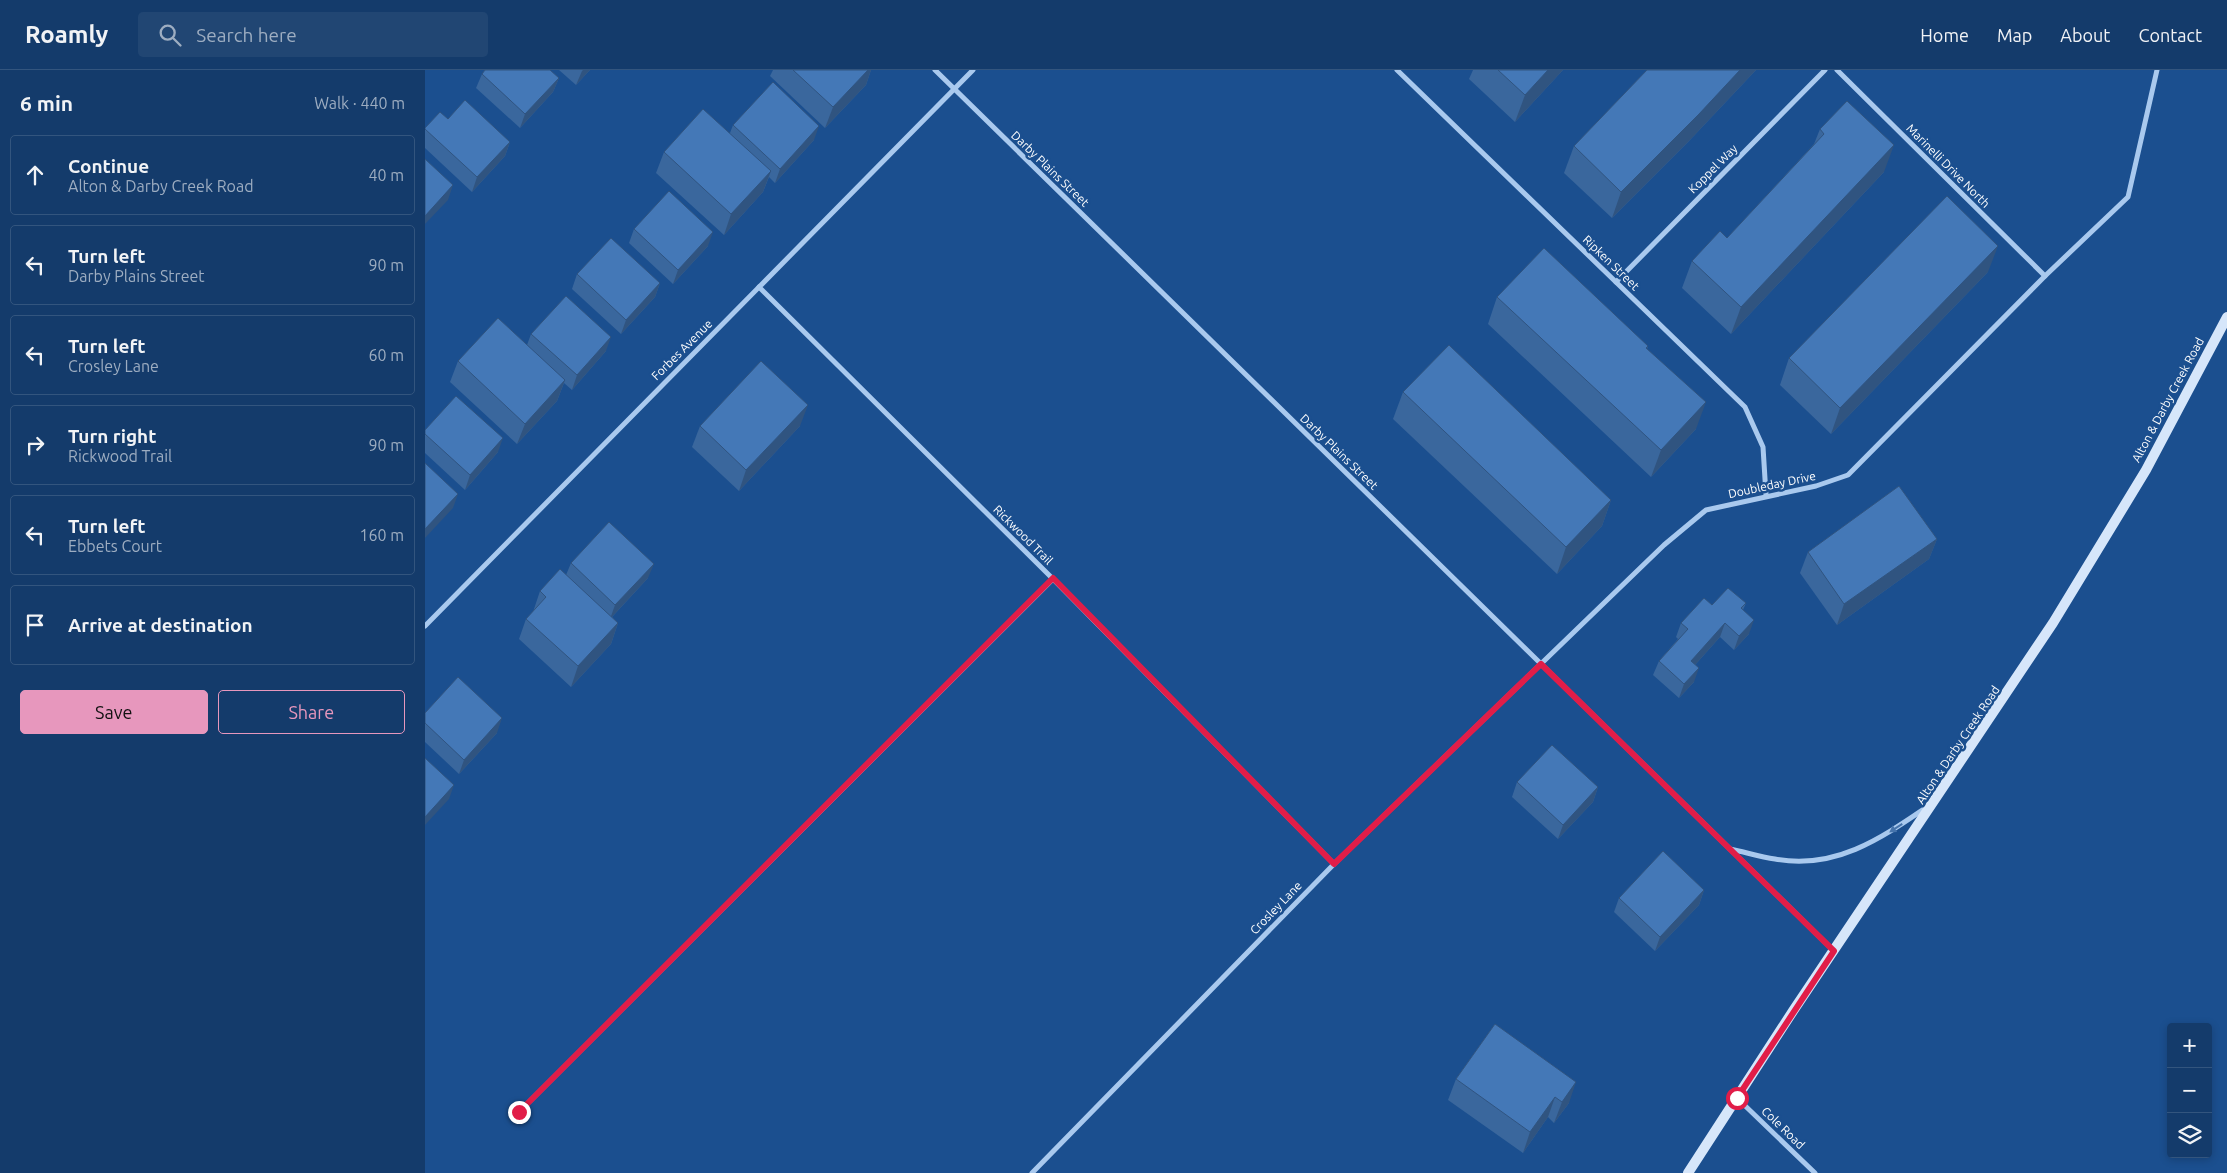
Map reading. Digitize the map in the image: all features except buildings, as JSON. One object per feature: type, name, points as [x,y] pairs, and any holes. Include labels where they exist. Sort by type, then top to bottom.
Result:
[{"type":"main road","name":"Alton & Darby Creek Road","points":[[1688,1173],[2053,623],[2146,470],[2227,317]]},
{"type":"street","name":"Darby Plains Street","points":[[935,70],[1834,951]]},
{"type":"street","name":"Forbes Avenue","points":[[425,626],[973,70]]},
{"type":"street","name":"Ripken Street","points":[[1397,70],[1745,407],[1763,447],[1766,496]]},
{"type":"street","name":"Koppel Way","points":[[1615,282],[1825,70]]},
{"type":"street","name":"Marinelli Drive North","points":[[1837,70],[2045,276]]},
{"type":"street","name":"Doubleday Drive","points":[[1541,664],[1663,545],[1706,510],[1816,486],[1848,474],[2045,276],[2128,197],[2157,70]]},
{"type":"street","name":"Rickwood Trail","points":[[759,287],[1053,578],[1334,864]]},
{"type":"street","points":[[519,1112],[1053,578]]},
{"type":"street","name":"Crosley Lane","points":[[1032,1173],[1334,864],[1541,664]]},
{"type":"street","points":[[1730,849],[1777,860],[1816,861],[1862,848],[1895,829],[1936,800]]},
{"type":"street","name":"Cole Road","points":[[1737,1098],[1815,1173]]},
{"type":"route","points":[[519,1112],[1053,578],[1334,864],[1541,664],[1834,951],[1737,1098]]}]
